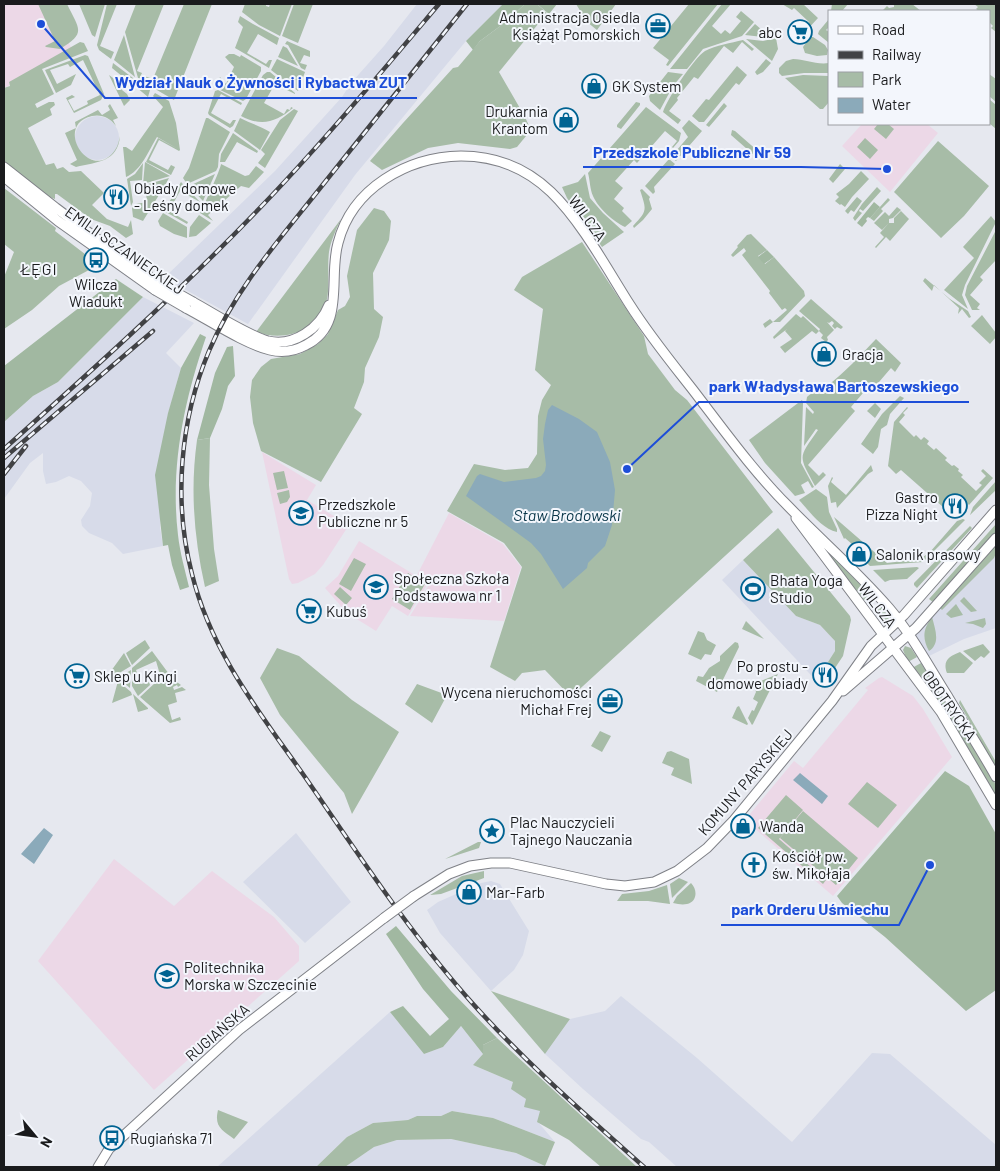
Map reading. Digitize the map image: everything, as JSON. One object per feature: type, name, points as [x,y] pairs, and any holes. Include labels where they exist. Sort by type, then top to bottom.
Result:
[{"type":"street","name":"WILCZA","points":[[264,348],[278,351],[292,350],[306,345],[317,338],[324,330],[334,305],[336,252],[342,230],[365,195],[388,176],[419,162],[449,156],[479,157],[512,165],[543,185],[566,208],[647,331],[732,441],[787,506],[894,649]]},
{"type":"street","name":"EMILII SCZANIECKIEJ","points":[[4,167],[158,287]]},
{"type":"street","name":"EMILII SCZANIECKIEJ","points":[[4,178],[58,220],[158,287],[248,341],[264,348]]},
{"type":"street","name":"WILCZA","points":[[261,338],[281,341],[296,338],[310,332],[325,314],[334,289]]},
{"type":"street","name":"EMILII SCZANIECKIEJ","points":[[189,305],[261,338]]},
{"type":"street","name":"WILCZA","points":[[787,506],[815,531],[888,607],[909,635]]},
{"type":"street","name":"KOMUNY PARYSKIEJ","points":[[497,862],[510,863],[619,886],[642,885],[661,880],[696,858],[724,831],[832,701],[866,653],[899,621],[996,510]]},
{"type":"street","name":"KOMUNY PARYSKIEJ","points":[[832,701],[909,635],[996,538]]},
{"type":"street","name":"OBOTRYCKA","points":[[909,635],[928,663],[996,777]]},
{"type":"street","name":"OBOTRYCKA","points":[[894,649],[948,722],[996,805]]},
{"type":"street","name":"RUGIAŃSKA","points":[[98,1167],[109,1149],[231,1037],[384,918],[439,879],[457,871],[497,862]]},
{"type":"shaded area","points":[[4,4],[51,4],[73,52],[9,83],[10,85],[4,88]]},
{"type":"shaded area","points":[[417,4],[503,4],[466,41],[355,175],[248,324],[164,278],[275,171],[342,97],[351,83],[384,46]]},
{"type":"shaded area","points":[[93,116],[101,116],[113,122],[119,138],[113,154],[101,160],[93,160],[81,154],[75,142],[75,134],[81,122]]},
{"type":"shaded area","points":[[861,125],[928,125],[938,133],[890,192],[842,146]]},
{"type":"shaded area","points":[[143,297],[194,323],[166,353],[181,368],[168,414],[160,527],[163,546],[123,554],[112,543],[89,533],[82,526],[81,520],[90,506],[92,493],[81,481],[69,476],[46,484],[43,471],[43,453],[30,463],[4,499],[4,422],[33,396],[58,382]]},
{"type":"shaded area","name":"Przedszkole Publiczne nr 5","points":[[262,452],[316,485],[307,500],[349,525],[323,565],[315,574],[298,583],[292,584],[289,579]]},
{"type":"shaded area","points":[[449,513],[503,544],[521,567],[504,621],[410,616],[430,583],[417,575]]},
{"type":"shaded area","name":"Społeczna Szkoła Podstawowa nr 1","points":[[359,541],[428,583],[408,616],[392,606],[376,631],[347,613],[325,588],[338,576]]},
{"type":"shaded area","points":[[996,542],[996,628],[964,639],[927,657],[912,636]]},
{"type":"shaded area","points":[[743,560],[796,616],[820,625],[835,641],[835,651],[828,662],[834,675],[823,688],[722,580]]},
{"type":"shaded area","points":[[882,677],[913,696],[952,757],[833,896],[745,820],[794,761],[803,768],[868,690],[865,688]]},
{"type":"shaded area","points":[[296,833],[351,902],[305,943],[243,882]]},
{"type":"shaded area","name":"Politechnika Morska w Szczecinie","points":[[114,859],[174,906],[212,871],[274,917],[299,946],[299,961],[154,1090],[38,961]]},
{"type":"shaded area","points":[[491,881],[500,884],[529,931],[523,955],[514,970],[491,991],[440,933],[427,910],[438,902],[481,883]]},
{"type":"shaded area","points":[[621,996],[697,1058],[792,1142],[872,1053],[890,1054],[996,1145],[996,1167],[677,1167],[649,1142],[641,1139],[545,1054],[570,1019],[605,1011]]},
{"type":"shaded area","points":[[390,1012],[424,1054],[443,1047],[461,1026],[483,1054],[473,1065],[513,1082],[526,1099],[541,1111],[538,1122],[555,1142],[493,1118],[452,1111],[441,1116],[417,1116],[408,1120],[373,1123],[347,1137],[316,1167],[217,1167]]},
{"type":"shaded area","points":[[451,1139],[516,1153],[547,1167],[345,1167],[374,1147],[397,1140]]},
{"type":"green space","points":[[38,4],[67,4],[78,30],[74,39],[60,49],[46,47],[55,41]]},
{"type":"green space","points":[[79,4],[105,4],[95,37],[92,35]]},
{"type":"green space","points":[[107,4],[117,4],[100,46],[114,52],[111,59],[99,50],[97,45]]},
{"type":"green space","points":[[136,4],[164,4],[137,71],[142,73],[141,75],[150,78],[144,82],[138,78],[125,32]]},
{"type":"green space","points":[[184,4],[212,4],[174,100],[150,86]]},
{"type":"green space","points":[[245,4],[266,4],[269,7],[270,4],[292,4],[280,36],[259,25],[242,12]]},
{"type":"green space","points":[[294,4],[313,4],[298,43],[282,36]]},
{"type":"green space","points":[[503,4],[525,4],[480,41],[473,50],[466,41]]},
{"type":"green space","points":[[525,4],[537,4],[547,13],[499,72],[531,130],[517,147],[510,149],[458,143],[428,148],[382,170],[370,161],[453,68],[458,67],[480,41]]},
{"type":"green space","points":[[537,4],[557,4],[549,14]]},
{"type":"green space","points":[[576,4],[616,4],[597,30],[587,22]]},
{"type":"green space","points":[[689,4],[718,4],[668,66],[666,65],[669,60],[653,48]]},
{"type":"green space","points":[[722,4],[731,4],[712,26],[721,34],[725,30],[730,34],[741,21],[736,17],[741,11],[754,22],[742,36],[703,49],[687,69],[670,69]]},
{"type":"green space","points":[[782,4],[803,4],[818,18],[806,31],[801,27],[804,28],[809,22],[794,8],[792,10]]},
{"type":"green space","points":[[832,4],[848,4],[843,10],[831,10]]},
{"type":"green space","points":[[894,4],[912,4],[920,10],[883,10],[887,6],[889,8],[894,7]]},
{"type":"green space","points":[[974,4],[995,4],[996,32],[991,28],[993,26],[990,23],[990,10],[978,10],[976,9],[978,7]]},
{"type":"green space","points":[[240,16],[279,38],[277,45],[258,34],[247,53],[266,64],[269,60],[272,60],[269,68],[235,48],[243,27],[238,22]]},
{"type":"green space","points":[[828,20],[828,28],[826,30],[828,31],[828,42],[818,34]]},
{"type":"green space","points":[[755,24],[769,36],[745,35]]},
{"type":"green space","points":[[124,35],[135,77],[114,60]]},
{"type":"green space","points":[[810,37],[825,45],[828,50],[827,55],[817,56],[805,53],[803,47]]},
{"type":"green space","points":[[776,38],[778,49],[772,61],[746,39],[763,41]]},
{"type":"green space","points":[[743,40],[754,49],[752,51],[742,42],[733,53],[724,46],[698,79],[694,77],[677,98],[678,100],[669,111],[681,120],[678,124],[663,112],[681,79],[700,55],[714,47]]},
{"type":"green space","points":[[287,41],[310,51],[310,57],[304,55],[300,63],[307,65],[305,70],[301,68],[288,45],[285,44]]},
{"type":"green space","points":[[80,42],[84,43],[88,51],[42,69],[54,94],[35,104],[37,108],[49,102],[54,102],[55,105],[50,109],[52,115],[28,128],[46,165],[54,163],[57,169],[63,167],[69,172],[81,171],[104,193],[92,205],[107,219],[128,227],[131,220],[133,234],[126,238],[110,226],[91,219],[57,194],[55,194],[55,199],[47,196],[4,161],[4,88],[10,86],[9,82]]},
{"type":"green space","points":[[283,46],[287,48],[298,66],[278,57]]},
{"type":"green space","points":[[229,54],[240,57],[241,55],[261,67],[261,71],[246,99],[243,101],[216,88],[220,77],[226,84],[234,67],[225,57]]},
{"type":"green space","points":[[85,55],[88,56],[104,94],[101,100],[74,113],[66,98],[72,95],[75,97],[68,100],[74,111],[88,104],[87,101],[100,95],[83,60],[70,67],[68,64],[50,70],[57,84],[76,74],[71,85],[56,93],[45,70]]},
{"type":"green space","points":[[277,59],[305,72],[298,91],[271,70]]},
{"type":"green space","points":[[766,59],[771,63],[763,72],[757,75],[755,72]]},
{"type":"green space","points":[[793,59],[828,63],[828,73],[804,73],[782,76],[779,73],[779,68],[786,61]]},
{"type":"green space","points":[[113,63],[137,81],[134,86],[112,68]]},
{"type":"green space","points":[[737,66],[747,75],[739,85],[736,83],[704,122],[699,122],[692,116],[706,99],[709,100]]},
{"type":"green space","points":[[270,72],[295,94],[275,84],[264,103],[284,114],[287,109],[293,108],[281,117],[275,120],[262,122],[241,116],[263,75]]},
{"type":"green space","points":[[668,72],[683,74],[673,86],[660,110],[650,101],[649,96]]},
{"type":"green space","points":[[109,75],[125,87],[122,90],[130,100],[124,106]]},
{"type":"green space","points":[[803,75],[828,76],[828,103],[823,109],[820,109],[785,78]]},
{"type":"green space","points":[[990,75],[996,79],[996,102],[990,97]]},
{"type":"green space","points":[[139,83],[150,90],[148,97],[136,87]]},
{"type":"green space","points":[[218,90],[242,103],[241,105],[221,94],[211,113],[230,124],[233,120],[236,120],[230,128],[208,113],[215,91]]},
{"type":"green space","points":[[155,93],[169,101],[176,123],[180,150],[159,140],[149,160],[168,170],[171,165],[175,167],[171,175],[146,162],[158,138],[178,149],[157,137],[140,165],[126,177],[123,147],[132,151],[163,107],[153,96]]},
{"type":"green space","points":[[990,100],[996,105],[996,129],[990,124]]},
{"type":"green space","points":[[636,102],[640,103],[640,105],[621,129],[617,127],[617,125]]},
{"type":"green space","points":[[724,103],[727,106],[709,127],[706,125]]},
{"type":"green space","points":[[110,104],[118,118],[113,120],[116,126],[106,117],[92,116],[81,121],[75,130],[75,140],[80,150],[87,157],[96,161],[105,159],[76,167],[70,164],[77,160],[65,133],[76,128],[75,122],[98,110],[102,115],[110,110],[108,106]]},
{"type":"green space","points":[[646,107],[681,133],[679,141],[673,148],[677,141],[665,131],[637,163],[634,160],[615,181],[623,188],[614,199],[624,208],[622,211],[632,221],[625,227],[616,222],[595,201],[588,173]]},
{"type":"green space","points":[[294,109],[298,111],[265,168],[258,163],[265,154],[261,150],[280,120]]},
{"type":"green space","points":[[206,118],[230,132],[219,154],[216,171],[187,184],[183,178],[189,168]]},
{"type":"green space","points":[[240,118],[270,132],[260,150],[234,131]]},
{"type":"green space","points":[[689,120],[702,131],[676,161],[671,157],[688,137],[682,128]]},
{"type":"green space","points":[[877,125],[889,125],[894,129],[886,139],[874,129]]},
{"type":"green space","points":[[732,130],[759,152],[758,156],[755,156],[731,135]]},
{"type":"green space","points":[[233,133],[258,151],[257,153],[237,142],[225,162],[220,162],[221,154]]},
{"type":"green space","points":[[865,138],[878,150],[870,159],[857,147]]},
{"type":"green space","points":[[938,141],[989,186],[964,216],[941,238],[894,192]]},
{"type":"green space","points":[[669,159],[675,164],[654,187],[655,192],[653,194],[645,186]]},
{"type":"green space","points":[[145,162],[170,176],[143,184]]},
{"type":"green space","points":[[143,163],[142,180],[130,181],[133,202],[131,206],[127,179],[135,174]]},
{"type":"green space","points":[[221,164],[245,176],[249,175],[256,166],[264,172],[249,188],[241,186],[208,215],[213,221],[200,213]]},
{"type":"green space","points":[[840,164],[845,169],[833,183],[829,179]]},
{"type":"green space","points":[[861,171],[869,179],[845,207],[840,205],[835,201],[839,197],[836,194]]},
{"type":"green space","points":[[215,174],[203,201],[189,186]]},
{"type":"green space","points":[[585,174],[590,198],[624,232],[602,247],[567,198],[562,187],[578,182]]},
{"type":"green space","points":[[169,178],[164,187],[162,186],[160,189],[162,190],[143,221],[133,217],[132,208],[136,204],[147,202],[145,185]]},
{"type":"green space","points":[[181,182],[200,202],[180,191],[169,211],[188,222],[187,224],[164,211]]},
{"type":"green space","points":[[877,187],[881,191],[863,211],[860,209],[859,211],[862,213],[855,221],[853,218],[862,204]]},
{"type":"green space","points":[[4,188],[56,228],[55,231],[94,261],[89,270],[59,286],[32,310],[4,329],[4,277],[14,252],[4,244]]},
{"type":"green space","points":[[642,189],[650,197],[652,209],[634,228],[633,226],[643,214],[645,207],[640,190]]},
{"type":"green space","points":[[857,197],[862,201],[854,212],[851,210],[848,214],[845,211]]},
{"type":"green space","points":[[888,198],[890,200],[881,209],[883,211],[874,221],[870,218]]},
{"type":"green space","points":[[874,202],[880,207],[870,218],[866,219],[867,221],[862,227],[857,223]]},
{"type":"green space","points":[[897,207],[901,210],[893,218],[889,219],[889,223],[882,230],[874,223],[885,212],[889,216]]},
{"type":"green space","points":[[374,208],[384,211],[391,221],[389,240],[373,273],[374,309],[383,317],[379,337],[365,368],[364,382],[354,408],[362,414],[321,482],[261,451],[253,423],[250,397],[252,380],[261,367],[271,359],[300,354],[318,344],[328,334],[338,310],[345,306],[350,297],[347,276],[357,230]]},
{"type":"green space","points":[[901,211],[909,219],[890,241],[886,237],[876,248],[884,237],[880,233],[889,223],[894,223],[894,218]]},
{"type":"green space","points":[[163,213],[187,227],[187,238],[174,234],[160,226],[158,221]]},
{"type":"green space","points":[[199,215],[211,223],[196,236],[189,237],[190,227]]},
{"type":"green space","points":[[991,216],[996,222],[965,285],[962,295],[968,309],[944,290],[974,258],[963,247]]},
{"type":"green space","points":[[341,219],[332,239],[329,252],[327,299],[323,310],[308,327],[299,332],[278,336],[256,332]]},
{"type":"green space","points":[[996,230],[996,260],[980,277],[983,280],[970,295],[980,304],[977,308],[980,310],[972,310],[965,295],[967,286]]},
{"type":"green space","points":[[751,234],[767,250],[758,256],[765,264],[774,257],[804,291],[805,296],[780,322],[773,322],[787,310],[785,308],[782,310],[742,255],[746,251],[744,248],[733,257],[731,255],[747,235]]},
{"type":"green space","points":[[582,242],[644,336],[648,354],[675,390],[687,400],[773,512],[571,697],[545,670],[522,673],[515,681],[490,667],[522,567],[504,543],[447,511],[474,464],[505,470],[528,468],[537,454],[538,416],[542,400],[551,385],[535,370],[543,309],[514,290],[522,277]]},
{"type":"green space","points":[[767,250],[774,257],[764,264],[758,257]]},
{"type":"green space","points":[[925,278],[934,285],[932,291],[923,281]]},
{"type":"green space","points":[[116,279],[143,297],[58,382],[33,396],[4,422],[4,366]]},
{"type":"green space","points":[[941,291],[968,311],[971,317],[969,318],[962,309],[958,314],[959,308]]},
{"type":"green space","points":[[811,299],[843,327],[835,329],[832,326],[834,323],[832,321],[827,322],[834,330],[827,337],[828,340],[826,342],[821,338],[823,335],[819,331],[820,329],[799,311]]},
{"type":"green space","points":[[796,314],[801,318],[803,316],[819,331],[816,334],[812,331],[785,353],[780,347],[792,339],[785,331],[787,329],[774,339],[773,337]]},
{"type":"green space","points":[[982,315],[996,333],[996,337],[990,344],[971,326]]},
{"type":"green space","points":[[770,319],[773,322],[765,328],[763,324]]},
{"type":"green space","points":[[200,334],[206,337],[185,410],[176,484],[178,535],[189,587],[180,590],[168,545],[163,546],[155,475],[168,413],[181,368]]},
{"type":"green space","points":[[876,339],[901,363],[895,372],[891,368],[873,389],[869,386],[851,407],[855,411],[808,465],[819,476],[823,472],[826,475],[815,486],[803,462],[804,452],[818,430],[816,429],[804,446],[806,407],[813,414],[814,412],[806,403],[807,397],[834,381]]},
{"type":"green space","points":[[233,346],[235,376],[228,386],[222,409],[210,438],[197,440],[215,373],[227,347]]},
{"type":"green space","points":[[900,396],[904,398],[890,414],[887,425],[881,429],[878,447],[873,454],[861,444],[882,414]]},
{"type":"green space","points":[[802,400],[801,463],[814,487],[812,488],[808,481],[801,485],[805,493],[795,496],[765,463],[749,440]]},
{"type":"green space","points":[[875,403],[881,409],[875,418],[867,411]]},
{"type":"green space","points":[[907,407],[903,413],[905,415],[899,422],[914,437],[916,435],[921,440],[924,437],[929,441],[927,444],[934,450],[936,448],[947,458],[945,460],[959,469],[958,471],[963,475],[961,477],[976,491],[982,485],[979,483],[986,476],[981,471],[983,469],[993,478],[969,505],[965,501],[962,504],[955,497],[949,504],[947,502],[943,507],[901,470],[896,474],[888,466],[894,422]]},
{"type":"green space","points":[[210,438],[209,485],[214,549],[219,581],[205,587],[194,514],[194,477],[197,440]]},
{"type":"green space","points":[[871,465],[873,471],[837,508],[836,502],[831,503],[828,486],[832,477],[831,482],[846,495]]},
{"type":"green space","points":[[284,471],[288,488],[277,490],[273,473]]},
{"type":"green space","points":[[996,481],[996,490],[970,515],[973,507]]},
{"type":"green space","points":[[816,489],[827,497],[829,512],[837,532],[821,523],[799,500]]},
{"type":"green space","points":[[289,490],[290,497],[287,502],[280,504],[277,493]]},
{"type":"green space","points":[[789,507],[837,561],[872,596],[866,602]]},
{"type":"green space","points":[[834,517],[887,563],[920,559],[930,552],[957,521],[965,520],[923,562],[870,566],[860,556],[864,551],[861,549],[857,553],[851,548],[853,545],[844,539]]},
{"type":"green space","points":[[996,524],[996,532],[934,603],[929,599]]},
{"type":"green space","points":[[970,526],[972,528],[917,588],[914,583]]},
{"type":"green space","points":[[778,528],[850,616],[851,620],[843,656],[833,671],[828,662],[835,651],[835,641],[820,625],[796,616],[743,560]]},
{"type":"green space","points":[[996,545],[994,558],[942,610],[940,608]]},
{"type":"green space","points":[[354,558],[366,564],[351,591],[339,584]]},
{"type":"green space","points":[[919,568],[907,579],[885,582],[873,570]]},
{"type":"green space","points":[[408,573],[425,584],[410,610],[392,599]]},
{"type":"green space","points":[[340,587],[352,598],[346,605],[334,594]]},
{"type":"green space","points":[[964,597],[977,611],[971,612],[960,601]]},
{"type":"green space","points":[[956,604],[963,615],[951,618],[946,614]]},
{"type":"green space","points":[[881,605],[889,619],[887,623],[878,617],[874,611]]},
{"type":"green space","points":[[932,617],[936,631],[936,640],[933,648],[929,651],[924,634]]},
{"type":"green space","points":[[985,618],[986,624],[983,628],[965,623]]},
{"type":"green space","points":[[746,621],[764,639],[742,629]]},
{"type":"green space","points":[[698,631],[704,633],[707,640],[716,645],[711,655],[705,654],[701,660],[688,654]]},
{"type":"green space","points":[[145,640],[150,648],[132,665],[126,653]]},
{"type":"green space","points":[[735,642],[738,643],[739,647],[717,692],[696,681],[698,676],[703,677],[709,668],[720,661],[720,656]]},
{"type":"green space","points":[[983,644],[990,652],[984,658],[981,656],[975,661],[963,651]]},
{"type":"green space","points":[[905,646],[911,648],[917,657],[908,662],[903,650]]},
{"type":"green space","points":[[277,648],[299,656],[352,700],[399,732],[352,814],[344,793],[280,715],[260,678]]},
{"type":"green space","points":[[152,651],[169,674],[161,678],[156,661],[136,670],[141,684],[149,682],[150,685],[138,696],[132,686],[132,668]]},
{"type":"green space","points":[[960,652],[973,663],[964,673],[947,673],[946,662],[950,657]]},
{"type":"green space","points":[[124,653],[131,666],[116,675],[111,674],[111,671]]},
{"type":"green space","points":[[921,663],[996,785],[996,797],[951,720],[912,668]]},
{"type":"green space","points":[[131,670],[130,688],[118,678]]},
{"type":"green space","points":[[778,674],[752,725],[748,718],[758,702],[753,699],[756,692],[754,686],[756,683]]},
{"type":"green space","points":[[170,677],[181,685],[173,687],[174,690],[182,687],[186,690],[175,693],[177,702],[168,705],[172,720],[180,717],[181,720],[170,723],[140,697],[156,682]]},
{"type":"green space","points":[[118,681],[132,695],[112,703]]},
{"type":"green space","points":[[417,684],[447,695],[432,723],[405,704]]},
{"type":"green space","points":[[133,694],[148,708],[148,709],[138,712]]},
{"type":"green space","points":[[960,700],[996,762],[996,768],[959,703]]},
{"type":"green space","points":[[739,706],[748,724],[747,725],[732,718]]},
{"type":"green space","points":[[600,731],[611,736],[602,752],[591,746]]},
{"type":"green space","points":[[671,751],[689,759],[692,784],[671,775],[674,768],[662,763],[667,752]]},
{"type":"green space","points":[[945,771],[969,786],[996,834],[996,990],[966,1011],[885,937],[842,903],[837,896]]},
{"type":"green space","points":[[867,782],[897,805],[878,828],[848,804]]},
{"type":"green space","points":[[786,795],[803,810],[779,839],[826,880],[823,884],[758,828]]},
{"type":"green space","points":[[803,811],[858,858],[836,885],[780,838]]},
{"type":"green space","points":[[481,842],[479,848],[445,859]]},
{"type":"green space","points":[[484,871],[484,878],[441,894],[430,895],[462,876]]},
{"type":"green space","points":[[679,878],[688,882],[672,898],[670,884]]},
{"type":"green space","points":[[691,883],[695,889],[693,901],[685,904],[673,903],[677,896]]},
{"type":"green space","points":[[667,885],[670,904],[648,901],[617,901],[622,894],[649,891]]},
{"type":"green space","points":[[396,926],[451,991],[497,1038],[483,1045],[483,1054],[461,1026],[443,1047],[424,1054],[390,1012],[403,1006],[430,1036],[449,1019],[423,989],[386,934]]},
{"type":"green space","points":[[491,991],[570,1019],[545,1054]]},
{"type":"green space","points":[[497,1038],[637,1167],[601,1167],[569,1140],[537,1122],[540,1111],[524,1107],[526,1099],[511,1089],[513,1082],[473,1065],[483,1054],[483,1045]]},
{"type":"green space","points":[[218,1110],[248,1122],[234,1139],[220,1128],[217,1120]]},
{"type":"green space","points":[[452,1111],[493,1118],[555,1142],[545,1166],[516,1153],[451,1139],[397,1140],[374,1147],[345,1167],[316,1167],[347,1137],[373,1123],[408,1120],[417,1116],[441,1116]]},
{"type":"water","name":"Staw Brodowski","points":[[552,405],[579,419],[597,432],[610,462],[615,490],[612,525],[605,546],[588,563],[587,568],[563,589],[541,554],[531,543],[466,496],[480,474],[504,482],[541,476],[545,471],[546,465],[543,439],[545,424],[548,410]]},
{"type":"water","points":[[800,773],[828,796],[822,804],[793,780]]},
{"type":"water","points":[[44,828],[53,835],[34,864],[21,854]]},
{"type":"railway","points":[[4,449],[100,363],[224,245],[325,137],[439,4]]},
{"type":"railway","points":[[467,4],[274,245],[245,286],[220,328],[199,377],[186,433],[182,461],[181,490],[186,546],[200,602],[224,656],[254,705],[407,923],[451,978],[494,1027],[557,1089],[644,1167]]},
{"type":"railway","points":[[4,458],[153,331]]},
{"type":"railway","points":[[4,474],[26,446]]},
{"type":"place","name":"Wydział Nauk o Żywności i Rybactwa ZUT","points":[[41,24]]},
{"type":"place","name":"Administracja Osiedla Książąt Pomorskich","points":[[658,26]]},
{"type":"place","name":"abc","points":[[800,32]]},
{"type":"place","name":"GK System","points":[[594,86]]},
{"type":"place","name":"Drukarnia Krantom","points":[[566,120]]},
{"type":"place","name":"Przedszkole Publiczne Nr 59","points":[[887,169]]},
{"type":"place","name":"Obiady domowe - Leśny domek","points":[[116,197]]},
{"type":"place","name":"Wilcza Wiadukt","points":[[96,260]]},
{"type":"place","name":"Gracja","points":[[824,354]]},
{"type":"place","name":"park Władysława Bartoszewskiego","points":[[627,469]]},
{"type":"place","name":"Gastro Pizza Night","points":[[955,506]]},
{"type":"place","name":"Przedszkole Publiczne nr 5","points":[[301,513]]},
{"type":"place","name":"Salonik prasowy","points":[[859,554]]},
{"type":"place","name":"Społeczna Szkoła Podstawowa nr 1","points":[[376,587]]},
{"type":"place","name":"Bhata Yoga Studio","points":[[753,589]]},
{"type":"place","name":"Kubuś","points":[[309,611]]},
{"type":"place","name":"Po prostu - domowe obiady","points":[[825,675]]},
{"type":"place","name":"Sklep u Kingi","points":[[77,676]]},
{"type":"place","name":"Wycena nieruchomości Michał Frej","points":[[610,701]]},
{"type":"place","name":"Wanda","points":[[743,826]]},
{"type":"place","name":"Plac Nauczycieli Tajnego Nauczania","points":[[492,831]]},
{"type":"place","name":"Kościół pw. św. Mikołaja","points":[[754,865]]},
{"type":"place","name":"park Orderu Uśmiechu","points":[[930,865]]},
{"type":"place","name":"Mar-Farb","points":[[469,892]]},
{"type":"place","name":"Politechnika Morska w Szczecinie","points":[[167,976]]},
{"type":"place","name":"Rugiańska 71","points":[[112,1138]]},
{"type":"district","name":"ŁĘGI","points":[[39,268]]}]
